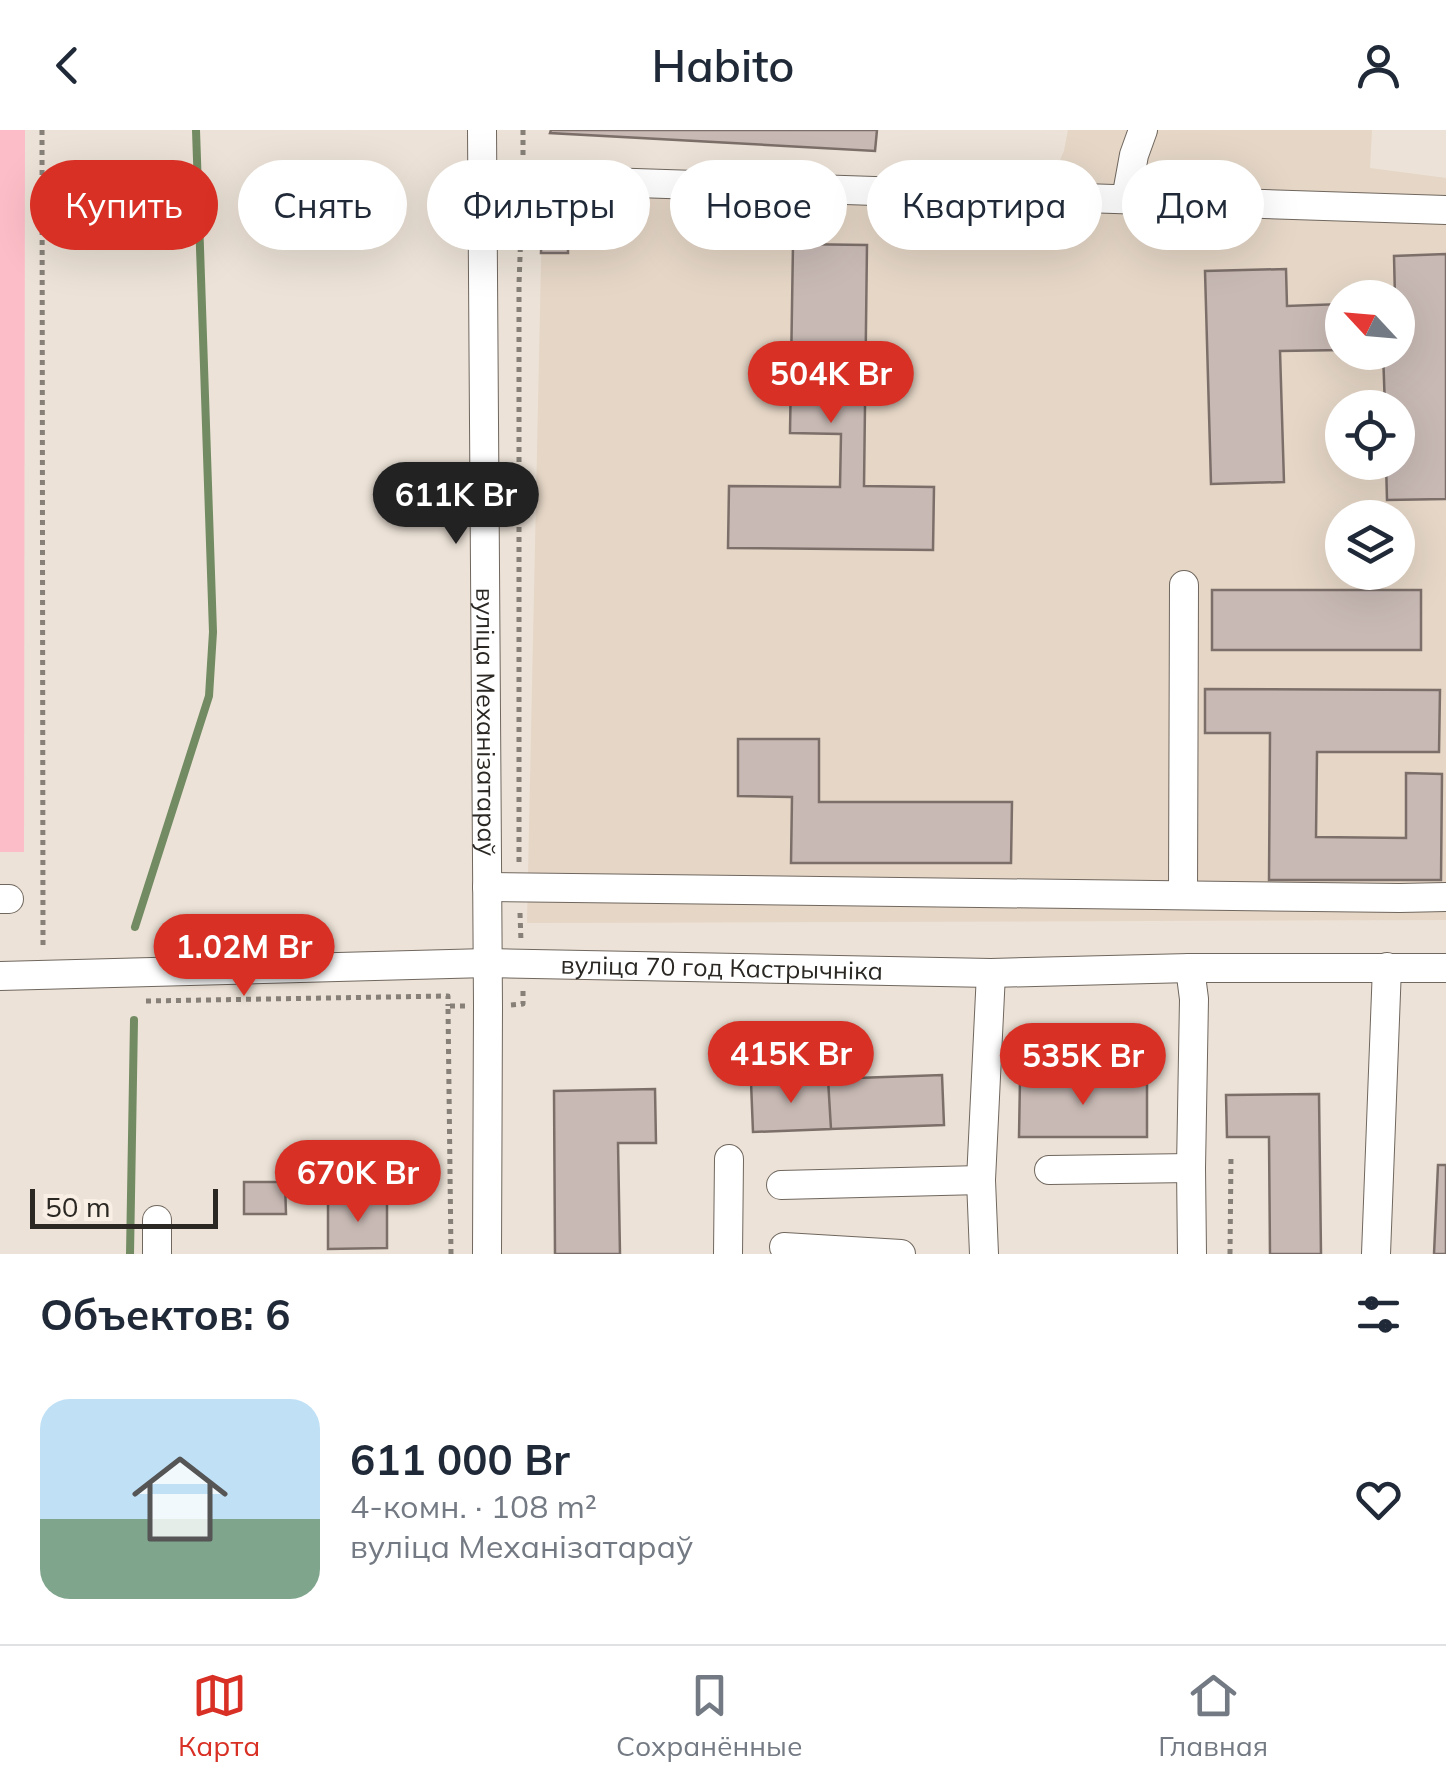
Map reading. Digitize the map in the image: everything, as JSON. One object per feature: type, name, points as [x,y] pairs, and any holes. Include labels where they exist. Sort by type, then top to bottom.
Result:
[{"type":"street","name":"вуліца Механізатараў","points":[[482,130],[483,160]]},
{"type":"street","points":[[1133,160],[1143,130]]},
{"type":"street","points":[[650,183],[1122,199]]},
{"type":"street","points":[[1264,204],[1446,210]]},
{"type":"street","name":"вуліца Механізатараў","points":[[483,250],[487,1254]]},
{"type":"street","points":[[1183,895],[1184,585]]},
{"type":"street","points":[[487,887],[1446,896]]},
{"type":"street","name":"вуліца 70 год Кастрычніка","points":[[0,976],[487,963],[991,973],[1446,968]]},
{"type":"street","points":[[1376,1254],[1387,967]]},
{"type":"street","points":[[1190,968],[1194,1000],[1192,1254]]},
{"type":"street","points":[[984,1254],[981,1180],[991,973]]},
{"type":"street","points":[[728,1254],[729,1159]]},
{"type":"street","points":[[1049,1170],[1191,1168]]},
{"type":"street","points":[[781,1185],[981,1180]]},
{"type":"street","points":[[156,1220],[157,1254]]},
{"type":"street","points":[[784,1247],[902,1254]]},
{"type":"path","points":[[42,130],[42,948]]},
{"type":"path","points":[[523,130],[523,160]]},
{"type":"path","points":[[520,250],[520,937]]},
{"type":"path","points":[[136,1001],[448,996],[448,1006]]},
{"type":"path","points":[[1230,1254],[1231,1156]]},
{"type":"shaded area","points":[[0,130],[25,130],[24,852],[0,852]]},
{"type":"shaded area","points":[[1068,130],[1372,130],[1370,168],[1446,178],[1446,920],[527,923],[541,250],[650,250],[650,175],[670,176],[670,250],[847,250],[847,182],[867,183],[867,250],[1102,250],[1102,160],[1060,160]]},
{"type":"building","points":[[877,130],[875,151],[550,133]]},
{"type":"building","points":[[847,245],[867,245],[864,486],[934,487],[933,550],[728,548],[729,486],[840,487],[841,434],[790,433],[793,250],[847,250]]},
{"type":"building","points":[[541,250],[568,250],[568,253]]},
{"type":"building","points":[[1446,254],[1446,499],[1387,500],[1386,480],[1415,480],[1415,390],[1384,390],[1384,370],[1415,370],[1415,280],[1395,280],[1394,256]]},
{"type":"building","points":[[1286,269],[1287,306],[1325,305],[1325,350],[1280,351],[1284,482],[1211,484],[1205,271]]},
{"type":"building","points":[[1212,590],[1421,590],[1421,650],[1212,650]]},
{"type":"building","points":[[1205,689],[1440,690],[1439,752],[1317,752],[1316,837],[1406,838],[1406,773],[1442,774],[1441,880],[1269,880],[1270,733],[1205,733]]},
{"type":"building","points":[[738,739],[819,739],[819,802],[1012,802],[1011,863],[791,863],[792,797],[738,796]]},
{"type":"building","points":[[942,1075],[944,1125],[831,1129],[828,1079]]},
{"type":"building","points":[[828,1079],[831,1129],[753,1132],[751,1082]]},
{"type":"building","points":[[1020,1079],[1147,1079],[1147,1137],[1019,1137]]},
{"type":"building","points":[[655,1089],[656,1143],[618,1143],[620,1254],[555,1254],[554,1091]]},
{"type":"building","points":[[1319,1094],[1321,1254],[1270,1254],[1269,1137],[1227,1137],[1226,1095]]},
{"type":"building","points":[[1438,1165],[1446,1165],[1446,1254],[1434,1254]]},
{"type":"building","points":[[244,1182],[285,1182],[286,1214],[244,1214]]},
{"type":"building","points":[[387,1201],[387,1248],[328,1249],[328,1202]]},
{"type":"waterway","points":[[135,927],[209,696],[213,632],[196,130]]},
{"type":"waterway","points":[[130,1254],[134,1020]]}]
